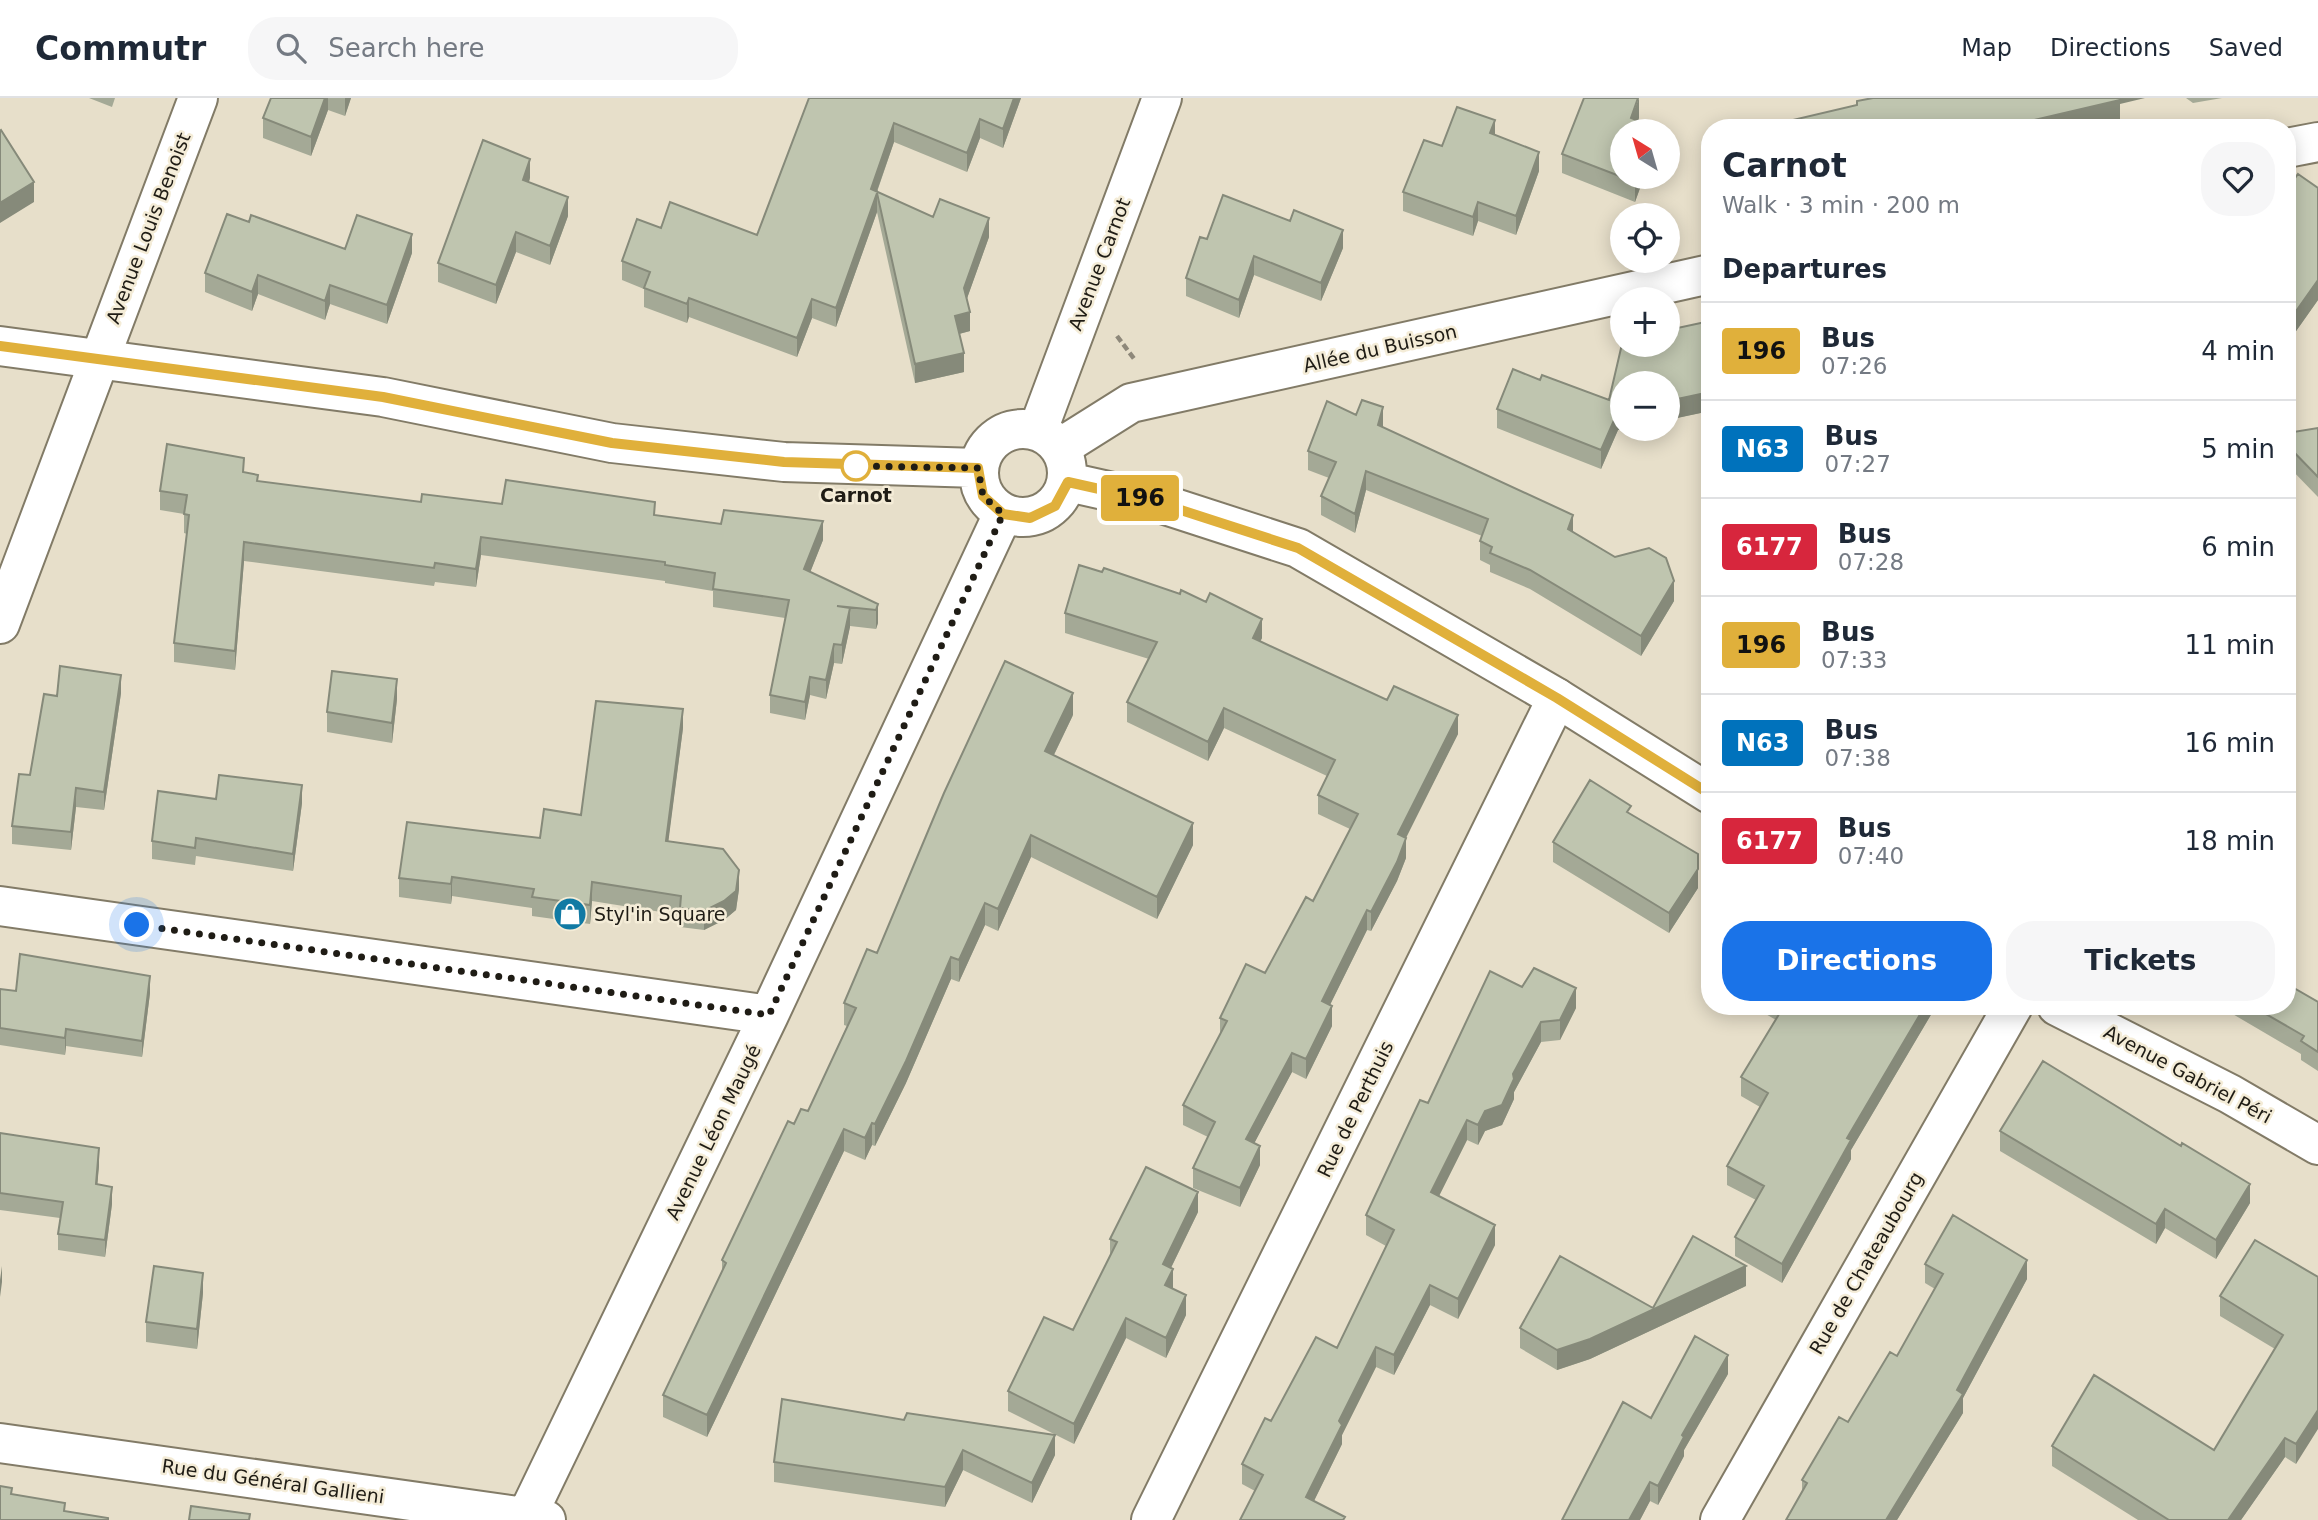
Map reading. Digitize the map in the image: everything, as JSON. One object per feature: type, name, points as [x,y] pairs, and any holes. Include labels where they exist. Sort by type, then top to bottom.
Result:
[{"type":"street","name":"Avenue Louis Benoist","points":[[0,624],[198,98]]},
{"type":"street","name":"Avenue Carnot","points":[[1055,453],[1084,304],[1162,98]]},
{"type":"street","points":[[2296,146],[2318,142]]},
{"type":"street","name":"Allée du Buisson","points":[[1055,453],[1130,404],[1701,276]]},
{"type":"street","points":[[0,346],[383,397],[612,443],[784,462],[978,468]]},
{"type":"street","points":[[1055,453],[1055,506],[1030,518],[1003,514],[983,496],[978,468],[988,443],[1011,429],[1153,501],[1298,548],[1557,698],[1701,788]]},
{"type":"street","name":"Avenue Léon Maugé","points":[[533,1519],[1003,514]]},
{"type":"street","name":"Rue de Perthuis","points":[[1151,1520],[1557,698]]},
{"type":"street","points":[[0,906],[769,1015]]},
{"type":"street","name":"Rue de Chateaubourg","points":[[1720,1520],[2007,1015]]},
{"type":"street","name":"Avenue Gabriel Péri","points":[[2075,1015],[2230,1094],[2318,1145]]},
{"type":"street","name":"Rue du Général Gallieni","points":[[0,1443],[533,1519]]},
{"type":"path","points":[[1084,304],[1106,322],[1143,370],[1152,399]]},
{"type":"building","points":[[271,98],[325,98],[311,137],[263,118]]},
{"type":"building","points":[[809,98],[1014,98],[1003,129],[980,119],[967,153],[894,123],[871,189],[933,217],[940,199],[989,218],[964,288],[970,312],[955,316],[964,353],[915,364],[877,193],[836,308],[812,299],[797,338],[689,298],[687,304],[644,288],[650,272],[622,261],[637,219],[661,228],[670,202],[757,235]]},
{"type":"building","points":[[1584,98],[1638,98],[1631,118],[1634,119],[1610,119],[1610,172],[1562,154]]},
{"type":"building","points":[[1873,98],[2120,100],[2039,119],[1797,119],[1857,105],[1857,101]]},
{"type":"building","points":[[1457,107],[1495,120],[1490,133],[1539,152],[1516,216],[1478,202],[1473,217],[1403,192],[1424,140],[1442,146]]},
{"type":"building","points":[[0,131],[34,182],[0,203]]},
{"type":"building","points":[[483,140],[530,159],[523,180],[568,197],[550,246],[516,232],[496,285],[438,263]]},
{"type":"building","points":[[2298,174],[2318,188],[2318,280],[2296,311]]},
{"type":"building","points":[[1223,195],[1290,221],[1294,210],[1343,230],[1321,283],[1254,256],[1239,300],[1186,278],[1200,237],[1207,239]]},
{"type":"building","points":[[227,214],[249,222],[251,215],[345,249],[357,215],[412,234],[387,305],[330,285],[325,301],[258,275],[252,292],[205,273]]},
{"type":"building","points":[[1701,323],[1701,394],[1680,398],[1680,371],[1616,371],[1619,357],[1680,357],[1680,327]]},
{"type":"building","points":[[1513,369],[1540,380],[1542,375],[1609,400],[1610,396],[1610,429],[1601,450],[1497,409]]},
{"type":"building","points":[[1362,400],[1383,407],[1378,425],[1573,515],[1568,529],[1615,557],[1649,548],[1666,558],[1674,581],[1641,636],[1530,570],[1490,553],[1492,547],[1480,541],[1488,519],[1366,471],[1355,514],[1321,496],[1336,462],[1308,451],[1327,401],[1356,415]]},
{"type":"building","points":[[2318,428],[2318,477],[2296,454],[2296,432]]},
{"type":"building","points":[[167,444],[244,458],[243,472],[258,475],[257,481],[421,502],[422,494],[502,504],[506,480],[655,502],[654,515],[721,524],[724,510],[823,521],[804,569],[878,604],[876,610],[837,606],[850,608],[842,645],[834,644],[826,680],[810,677],[805,702],[770,695],[789,600],[713,589],[715,573],[665,565],[665,562],[481,537],[476,569],[435,563],[434,568],[244,542],[235,651],[174,643],[189,515],[184,514],[187,495],[160,491]]},
{"type":"building","points":[[1079,565],[1102,572],[1104,568],[1180,594],[1181,590],[1206,602],[1210,593],[1262,619],[1253,638],[1387,700],[1394,686],[1458,715],[1398,834],[1406,838],[1397,862],[1371,912],[1367,910],[1322,1001],[1332,1006],[1306,1059],[1292,1053],[1246,1139],[1260,1146],[1240,1188],[1193,1168],[1215,1122],[1183,1105],[1227,1021],[1220,1018],[1246,964],[1265,973],[1306,897],[1313,901],[1358,814],[1318,795],[1335,760],[1224,708],[1208,742],[1127,702],[1157,642],[1065,613]]},
{"type":"building","points":[[1005,661],[1073,693],[1045,751],[1193,823],[1157,897],[1031,835],[998,909],[985,903],[959,960],[951,957],[906,1061],[875,1124],[872,1123],[865,1138],[844,1129],[707,1415],[663,1395],[726,1263],[722,1260],[788,1121],[794,1124],[801,1109],[808,1111],[856,1008],[844,1003],[867,949],[877,953],[944,793]]},
{"type":"building","points":[[60,666],[121,675],[104,792],[76,788],[71,832],[12,826],[19,774],[30,775],[44,694],[57,696]]},
{"type":"building","points":[[332,671],[397,679],[392,723],[327,712]]},
{"type":"building","points":[[596,701],[683,709],[666,841],[723,849],[739,870],[736,891],[724,901],[704,911],[680,908],[681,896],[592,882],[590,905],[532,897],[534,889],[452,877],[451,884],[399,878],[407,822],[540,838],[544,809],[581,815]]},
{"type":"building","points":[[219,775],[302,785],[293,854],[196,838],[195,848],[152,841],[158,791],[216,799]]},
{"type":"building","points":[[1590,780],[1631,806],[1627,812],[1698,854],[1698,869],[1669,913],[1553,842]]},
{"type":"building","points":[[20,954],[150,976],[142,1041],[66,1029],[65,1038],[0,1028],[0,989],[16,991]]},
{"type":"building","points":[[1534,968],[1576,988],[1560,1020],[1541,1022],[1513,1074],[1514,1079],[1502,1105],[1485,1111],[1478,1125],[1467,1120],[1431,1192],[1495,1225],[1458,1299],[1430,1285],[1394,1355],[1376,1347],[1339,1421],[1342,1425],[1306,1497],[1345,1517],[1343,1520],[1240,1520],[1263,1475],[1242,1464],[1265,1418],[1271,1421],[1316,1337],[1337,1348],[1394,1230],[1366,1215],[1420,1100],[1428,1103],[1490,971],[1522,987]]},
{"type":"building","points":[[2296,989],[2318,1002],[2318,1052],[2301,1041],[2304,1036],[2268,1015],[2296,1015]]},
{"type":"building","points":[[1779,1015],[1920,1015],[1847,1138],[1851,1140],[1782,1264],[1735,1237],[1764,1186],[1727,1166],[1768,1093],[1741,1077]]},
{"type":"building","points":[[2043,1061],[2181,1146],[2182,1143],[2250,1184],[2216,1240],[2165,1209],[2156,1224],[2000,1131]]},
{"type":"building","points":[[0,1133],[99,1148],[96,1184],[112,1187],[105,1240],[58,1234],[63,1202],[0,1193]]},
{"type":"building","points":[[1146,1167],[1198,1192],[1163,1264],[1173,1269],[1165,1285],[1186,1295],[1166,1338],[1126,1318],[1074,1424],[1008,1391],[1044,1317],[1073,1330],[1117,1242],[1110,1239]]},
{"type":"building","points":[[1953,1215],[2027,1260],[1957,1390],[1963,1394],[1886,1520],[1786,1520],[1807,1483],[1802,1480],[1839,1417],[1848,1422],[1890,1352],[1897,1356],[1943,1274],[1925,1264]]},
{"type":"building","points":[[1693,1236],[1746,1266],[1590,1339],[1557,1350],[1520,1328],[1560,1256],[1653,1308]]},
{"type":"building","points":[[2255,1240],[2318,1277],[2318,1410],[2296,1444],[2285,1438],[2228,1520],[2169,1520],[2052,1446],[2094,1375],[2214,1450],[2283,1335],[2220,1296]]},
{"type":"building","points":[[154,1266],[203,1273],[197,1329],[146,1322]]},
{"type":"building","points":[[1695,1336],[1728,1355],[1682,1435],[1684,1437],[1658,1486],[1650,1482],[1629,1520],[1562,1520],[1623,1402],[1651,1418]]},
{"type":"building","points":[[782,1399],[904,1420],[907,1413],[1055,1435],[1032,1483],[963,1450],[945,1487],[774,1462]]},
{"type":"building","points":[[0,1486],[12,1488],[11,1494],[65,1503],[64,1511],[108,1520],[0,1520]]},
{"type":"building","points":[[191,1506],[250,1514],[249,1520],[189,1520]]},
{"type":"bus line","name":"196","points":[[0,346],[383,397],[612,443],[784,462],[934,469],[978,468],[983,496],[1003,514],[1030,518],[1055,506],[1068,482],[1153,501],[1298,548],[1557,698],[1701,788]]},
{"type":"place","name":"Carnot","points":[[856,466]]},
{"type":"place","name":"Styl'in Square","points":[[570,914]]},
{"type":"route","points":[[137,925],[769,1015],[983,562],[1003,514],[983,496],[978,468],[856,466]]}]
